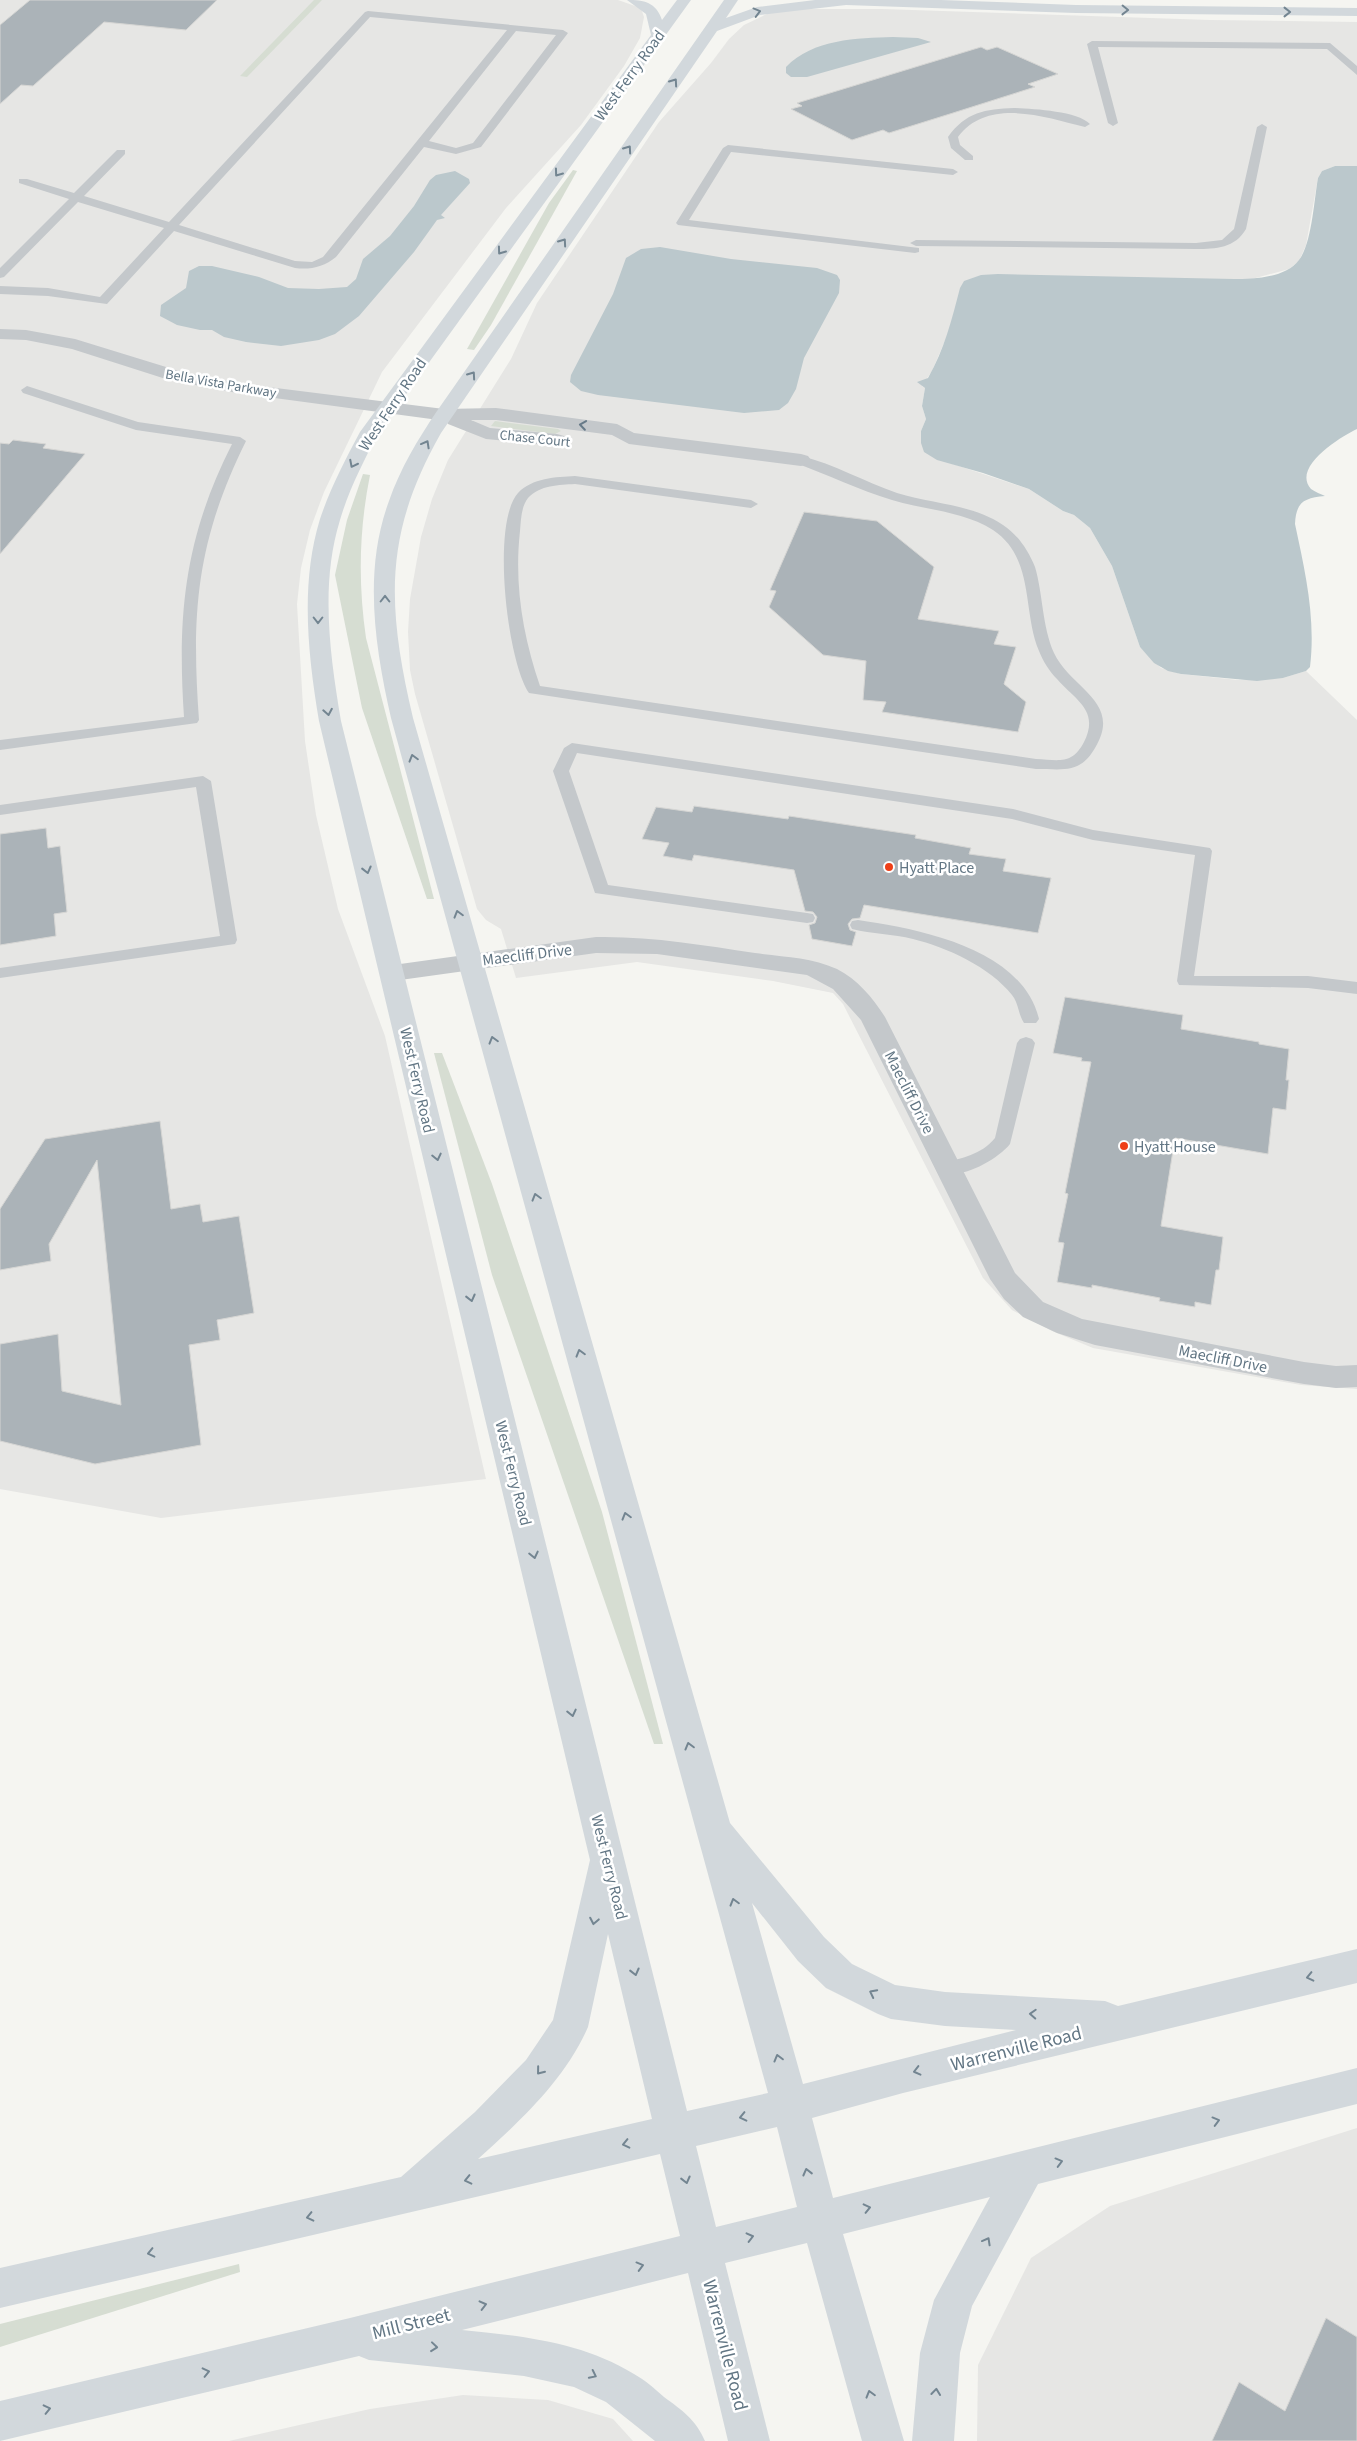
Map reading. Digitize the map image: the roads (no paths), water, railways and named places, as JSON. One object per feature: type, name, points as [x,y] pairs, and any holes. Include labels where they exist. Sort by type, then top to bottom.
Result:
[{"type":"main road","points":[[634,0],[648,7],[655,14],[658,34]]},
{"type":"main road","name":"West Ferry Road","points":[[684,0],[370,432],[351,467],[326,534],[317,620],[320,664],[330,721],[703,2250]]},
{"type":"main road","points":[[732,0],[444,415],[417,461],[398,503],[385,567],[384,612],[387,648],[402,718],[883,2441]]},
{"type":"main road","points":[[823,0],[1076,10],[1357,12]]},
{"type":"main road","points":[[712,28],[757,11],[782,7],[852,2]]},
{"type":"main road","points":[[711,1823],[811,1949],[839,1976],[891,2002],[945,2009],[1134,2019]]},
{"type":"main road","points":[[412,2193],[488,2125],[540,2073],[570,2027],[607,1856]]},
{"type":"main road","name":"Warrenville Road","points":[[790,2106],[903,2075],[1357,1966]]},
{"type":"main road","points":[[820,2220],[1025,2171],[1357,2086]]},
{"type":"main road","points":[[0,2288],[790,2106]]},
{"type":"main road","points":[[933,2441],[940,2353],[954,2300],[1025,2171]]},
{"type":"main road","name":"Mill Street","points":[[0,2421],[350,2338],[820,2220]]},
{"type":"main road","name":"Warrenville Road","points":[[703,2250],[749,2441]]},
{"type":"main road","points":[[350,2338],[524,2356],[578,2368],[620,2388],[673,2429],[684,2441]]},
{"type":"street","name":"Bella Vista Parkway","points":[[0,334],[26,335],[75,344],[154,370],[203,382],[387,407]]},
{"type":"street","name":"Chase Court","points":[[387,407],[444,415],[486,433],[612,445],[629,438],[801,460]]},
{"type":"street","name":"Maecliff Drive","points":[[393,973],[471,961],[622,944],[649,945],[802,967],[828,974],[845,985],[872,1017],[1004,1278],[1019,1299],[1041,1315],[1067,1326],[1095,1334],[1304,1373],[1336,1377],[1357,1376]]},
{"type":"lane","points":[[0,290],[48,292],[103,301],[368,14],[564,32],[477,145],[456,151],[422,143]]},
{"type":"lane","points":[[23,181],[288,263],[307,266],[321,263],[332,255],[514,28]]},
{"type":"lane","points":[[1113,123],[1092,44],[1330,46],[1343,61],[1357,72]]},
{"type":"lane","points":[[969,158],[955,146],[953,137],[960,126],[976,117],[1026,110],[1053,113],[1085,124]]},
{"type":"lane","points":[[952,172],[728,148],[682,223],[916,246],[1190,246],[1223,244],[1236,238],[1240,229],[1262,126]]},
{"type":"lane","points":[[0,275],[121,152]]},
{"type":"lane","points":[[0,745],[192,720],[187,651],[188,609],[192,572],[216,491],[240,441],[136,426],[27,390]]},
{"type":"lane","points":[[750,504],[575,480],[551,482],[526,493],[520,499],[515,514],[510,568],[520,643],[534,690],[1036,764],[1068,765],[1081,759],[1097,726],[1096,711],[1087,698],[1066,680],[1049,657],[1040,634],[1029,570],[1022,554],[1012,539],[995,526],[969,514],[895,497],[801,460]]},
{"type":"lane","points":[[807,918],[601,889],[561,771],[572,748],[1013,814],[1093,835],[1204,852],[1185,981],[1308,982],[1357,988]]},
{"type":"lane","points":[[0,810],[203,781],[229,940],[0,973]]},
{"type":"lane","points":[[858,925],[920,936],[963,952],[993,970],[1011,985],[1029,1006],[1030,1019]]},
{"type":"lane","points":[[948,1168],[983,1159],[997,1150],[1004,1140],[1026,1043]]},
{"type":"place","name":"Hyatt Place","points":[[889,867]]},
{"type":"place","name":"Hyatt House","points":[[1124,1146]]}]
